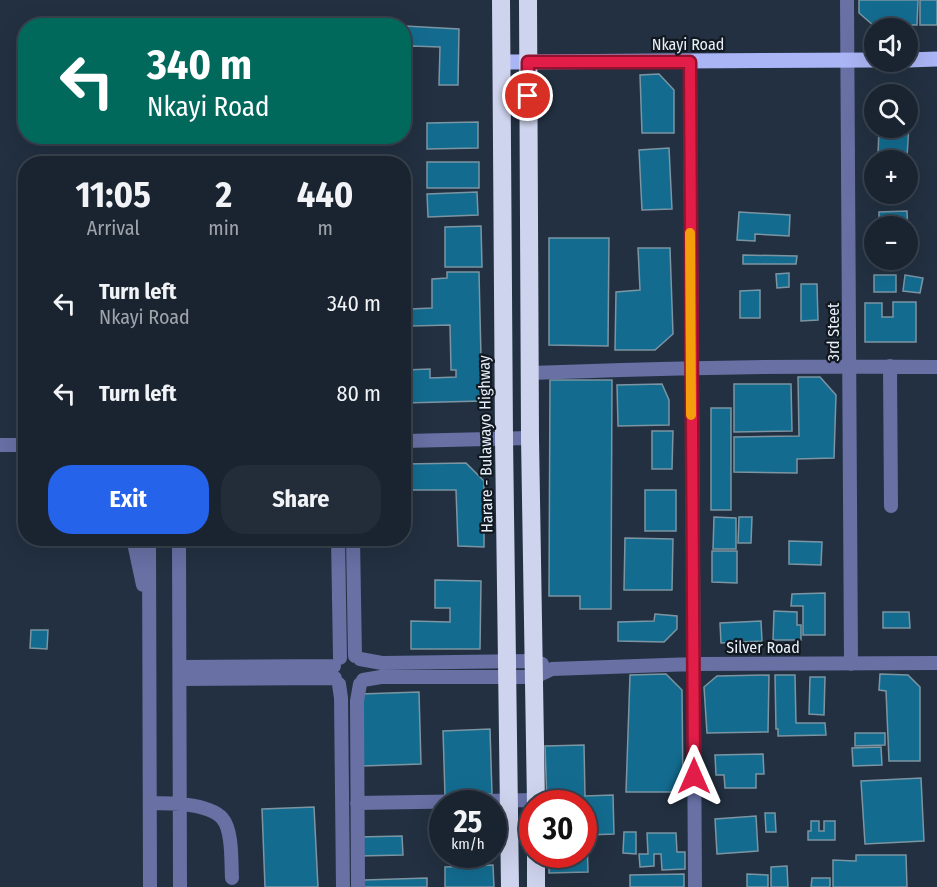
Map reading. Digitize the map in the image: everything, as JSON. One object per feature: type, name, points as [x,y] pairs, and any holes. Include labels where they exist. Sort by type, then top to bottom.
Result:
[{"type":"highway","name":"Harare - Bulawayo Highway","points":[[501,0],[510,887]]},
{"type":"highway","points":[[528,0],[530,438],[536,790]]},
{"type":"highway","points":[[503,112],[528,112]]},
{"type":"highway","points":[[503,192],[529,192]]},
{"type":"highway","points":[[506,574],[533,574]]},
{"type":"highway","points":[[536,868],[536,887]]},
{"type":"main road","points":[[918,60],[937,59]]},
{"type":"main road","name":"Nkayi Road","points":[[502,62],[864,60]]},
{"type":"street","name":"3rd Steet","points":[[848,0],[851,664]]},
{"type":"street","points":[[690,62],[695,887]]},
{"type":"street","points":[[530,373],[849,365],[937,367]]},
{"type":"street","points":[[890,366],[891,506]]},
{"type":"street","points":[[411,441],[530,438]]},
{"type":"street","points":[[0,445],[18,445]]},
{"type":"street","points":[[135,546],[149,614]]},
{"type":"street","points":[[149,546],[150,887]]},
{"type":"street","points":[[179,546],[180,887]]},
{"type":"street","points":[[338,546],[337,672],[341,698],[344,887]]},
{"type":"street","points":[[353,546],[358,658],[365,669],[357,701],[358,887]]},
{"type":"street","points":[[337,672],[345,656],[382,663],[535,669]]},
{"type":"street","name":"Silver Road","points":[[535,669],[693,664],[937,663]]},
{"type":"street","points":[[337,672],[349,688],[381,677],[507,668]]},
{"type":"street","points":[[180,673],[337,672]]},
{"type":"street","points":[[357,803],[519,801]]},
{"type":"street","points":[[150,803],[180,803],[209,810],[223,818],[229,834],[232,878]]},
{"type":"building","points":[[859,0],[918,0],[917,18],[865,18],[859,13]]},
{"type":"building","points":[[920,0],[937,0],[937,25],[920,25]]},
{"type":"building","points":[[411,26],[459,29],[458,85],[439,85],[440,47],[411,48]]},
{"type":"building","points":[[659,74],[674,90],[674,133],[642,133],[640,75]]},
{"type":"building","points":[[478,122],[478,148],[427,149],[427,123]]},
{"type":"building","points":[[879,138],[908,138],[907,150],[878,150]]},
{"type":"building","points":[[669,148],[672,209],[642,210],[639,150]]},
{"type":"building","points":[[427,162],[479,162],[479,188],[427,188]]},
{"type":"building","points":[[477,192],[478,215],[428,217],[427,194]]},
{"type":"building","points":[[907,211],[907,216],[879,216],[879,212]]},
{"type":"building","points":[[739,212],[790,215],[789,236],[755,234],[755,241],[737,240]]},
{"type":"building","points":[[481,226],[482,267],[445,267],[445,227]]},
{"type":"building","points":[[549,238],[609,238],[608,346],[549,345]]},
{"type":"building","points":[[638,248],[670,248],[673,334],[655,350],[615,350],[616,292],[640,290]]},
{"type":"building","points":[[743,255],[797,256],[796,264],[743,264]]},
{"type":"building","points":[[447,272],[479,272],[482,401],[411,403],[411,370],[430,369],[430,378],[456,377],[456,370],[451,370],[450,325],[411,326],[411,309],[432,308],[432,279],[447,278]]},
{"type":"building","points":[[789,273],[789,287],[777,288],[776,274]]},
{"type":"building","points":[[874,275],[896,275],[896,292],[874,292]]},
{"type":"building","points":[[905,275],[923,278],[920,293],[903,291]]},
{"type":"building","points":[[801,284],[817,284],[818,320],[801,321]]},
{"type":"building","points":[[760,290],[760,318],[740,318],[740,291]]},
{"type":"building","points":[[893,302],[916,302],[916,342],[865,342],[865,303],[882,303],[882,317],[893,317]]},
{"type":"building","points":[[798,377],[820,377],[836,395],[834,458],[797,459],[797,473],[734,472],[734,437],[799,436]]},
{"type":"building","points":[[550,380],[612,380],[611,609],[580,609],[580,596],[549,596]]},
{"type":"building","points":[[662,384],[669,400],[669,425],[618,426],[617,385]]},
{"type":"building","points":[[734,384],[791,384],[792,431],[734,432]]},
{"type":"building","points":[[711,408],[731,408],[731,510],[711,510]]},
{"type":"building","points":[[652,431],[673,431],[672,469],[652,469]]},
{"type":"building","points":[[466,463],[484,481],[484,547],[458,546],[456,490],[411,490],[411,464]]},
{"type":"building","points":[[645,490],[676,490],[676,531],[645,531]]},
{"type":"building","points":[[714,517],[736,518],[736,549],[713,549]]},
{"type":"building","points":[[739,517],[752,517],[751,543],[738,543]]},
{"type":"building","points":[[625,538],[673,539],[672,590],[624,590]]},
{"type":"building","points":[[789,541],[822,542],[821,565],[789,564]]},
{"type":"building","points":[[712,551],[737,551],[737,583],[712,582]]},
{"type":"building","points":[[435,580],[481,581],[480,649],[411,649],[411,621],[450,622],[450,608],[435,608]]},
{"type":"building","points":[[825,593],[825,635],[803,635],[803,606],[791,606],[792,594]]},
{"type":"building","points":[[774,611],[797,612],[797,625],[801,625],[801,640],[773,640]]},
{"type":"building","points":[[883,612],[909,612],[910,628],[883,628]]},
{"type":"building","points":[[655,614],[677,616],[677,629],[664,642],[618,641],[618,622],[654,621]]},
{"type":"building","points":[[761,621],[762,641],[721,643],[720,623]]},
{"type":"building","points":[[31,630],[48,630],[47,649],[30,648]]},
{"type":"building","points":[[666,674],[682,690],[683,792],[626,792],[630,675]]},
{"type":"building","points":[[880,674],[908,675],[920,687],[920,761],[889,761],[886,691],[879,690]]},
{"type":"building","points":[[769,675],[768,732],[707,733],[704,687],[717,676]]},
{"type":"building","points":[[775,675],[795,675],[796,723],[825,723],[826,735],[778,736]]},
{"type":"building","points":[[810,677],[825,677],[824,715],[809,714]]},
{"type":"building","points":[[419,692],[421,764],[362,766],[360,694]]},
{"type":"building","points":[[490,729],[492,790],[445,790],[443,731]]},
{"type":"building","points":[[855,733],[885,733],[885,745],[855,746]]},
{"type":"building","points":[[584,745],[585,790],[547,790],[545,746]]},
{"type":"building","points":[[881,747],[882,765],[853,766],[852,748]]},
{"type":"building","points":[[763,754],[764,774],[756,774],[756,788],[725,788],[724,775],[716,775],[715,755]]},
{"type":"building","points":[[921,778],[924,841],[865,844],[861,781]]},
{"type":"building","points":[[613,795],[614,834],[597,835],[597,796]]},
{"type":"building","points":[[314,807],[318,887],[265,887],[262,809]]},
{"type":"building","points":[[765,813],[775,813],[776,832],[766,832]]},
{"type":"building","points":[[756,816],[758,851],[717,854],[715,819]]},
{"type":"building","points":[[811,821],[819,821],[819,831],[824,831],[824,821],[835,821],[835,840],[808,840]]},
{"type":"building","points":[[624,832],[636,832],[636,854],[623,853]]},
{"type":"building","points":[[647,833],[676,833],[677,852],[685,852],[685,869],[662,870],[661,854],[654,854],[654,866],[640,867],[639,854],[648,854]]},
{"type":"building","points":[[402,836],[403,855],[358,856],[358,837]]},
{"type":"building","points":[[856,855],[906,855],[907,887],[833,887],[833,860],[856,861]]},
{"type":"building","points":[[787,866],[788,887],[771,887],[771,867]]},
{"type":"building","points":[[445,868],[493,868],[494,887],[445,887]]},
{"type":"building","points":[[549,868],[588,868],[588,872],[549,873]]},
{"type":"building","points":[[684,874],[684,887],[630,887],[630,875]]},
{"type":"building","points":[[747,874],[768,875],[768,887],[747,887]]},
{"type":"building","points":[[427,878],[427,887],[364,887],[364,880]]},
{"type":"building","points":[[812,878],[830,878],[830,887],[811,887]]},
{"type":"slow traffic","points":[[690,233],[691,415]]},
{"type":"route","points":[[528,96],[528,62],[690,62],[694,776]]}]
